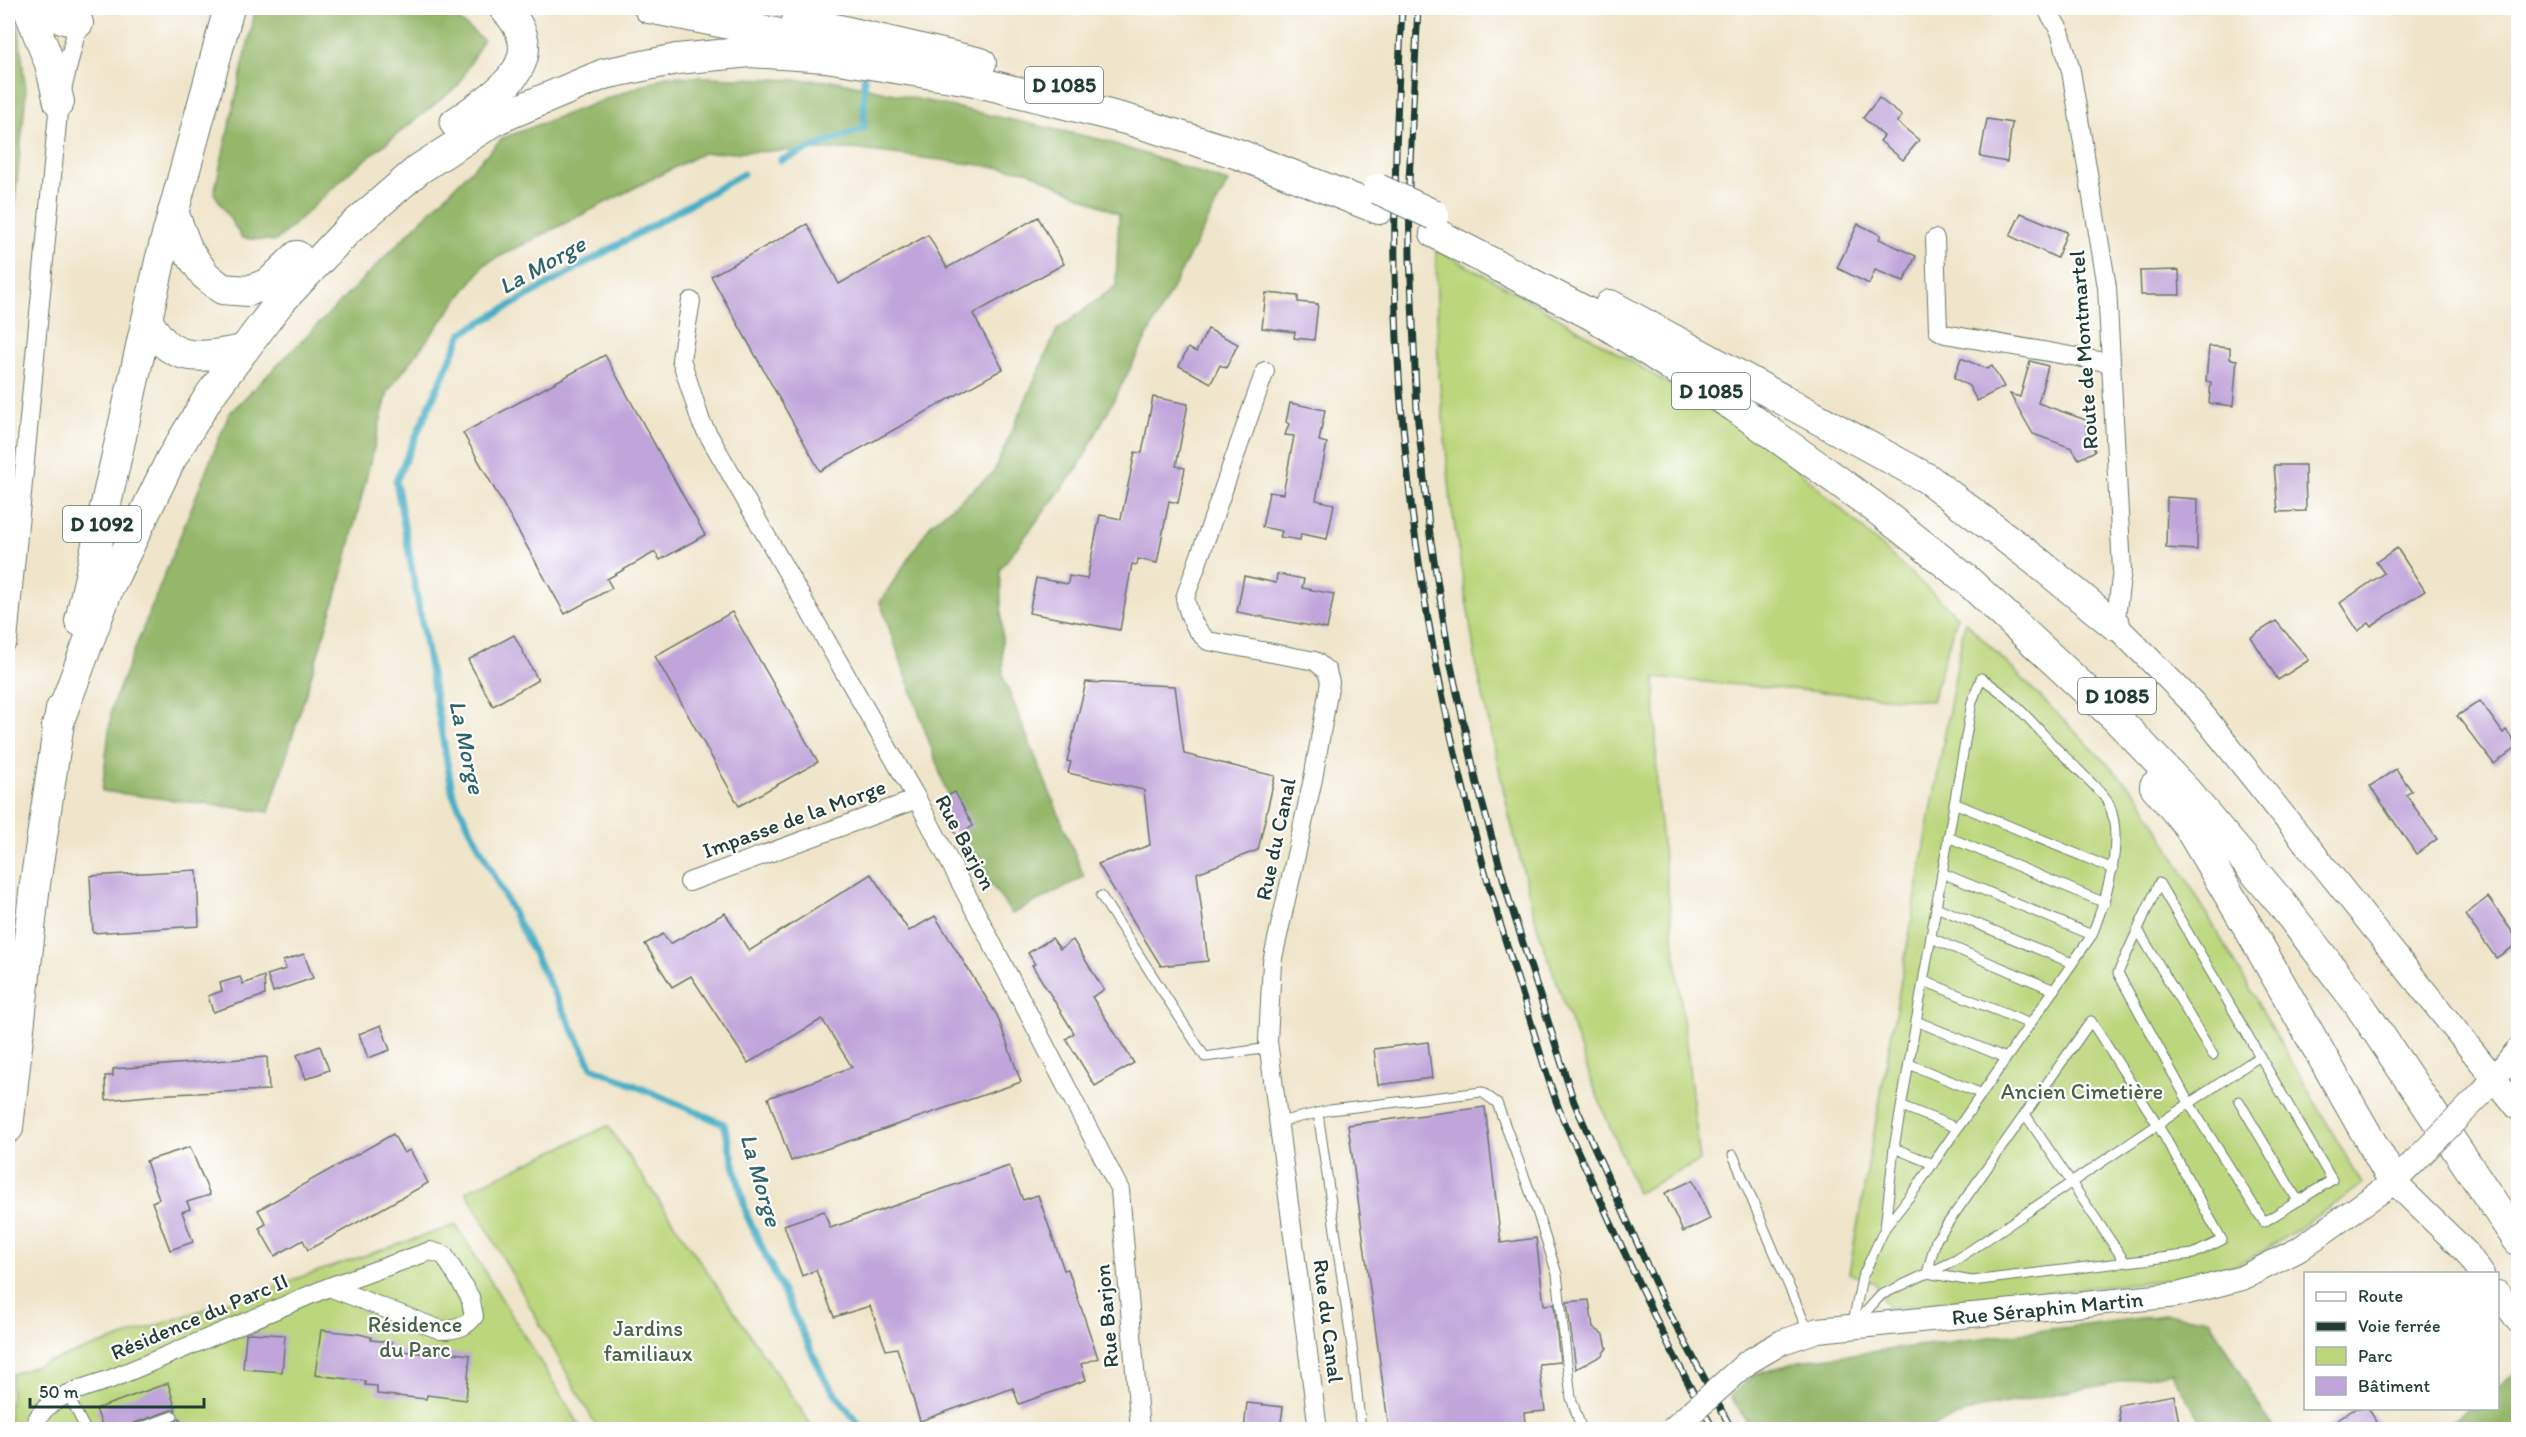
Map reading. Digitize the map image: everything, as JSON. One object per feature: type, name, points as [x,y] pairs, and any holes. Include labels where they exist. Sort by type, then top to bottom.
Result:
[{"type":"main road","points":[[28,8],[50,64],[59,102]]},
{"type":"main road","points":[[40,8],[48,14],[80,15]]},
{"type":"main road","name":"D 1092","points":[[8,1128],[11,1054],[57,726],[147,321],[229,8]]},
{"type":"main road","points":[[174,212],[188,251],[205,274],[222,289],[248,291],[269,283],[348,205],[403,159],[490,99],[516,73],[525,54],[524,40],[517,21],[504,8]]},
{"type":"main road","name":"D 1085","points":[[649,8],[829,44],[1150,127],[1379,199]]},
{"type":"main road","name":"D 1085","points":[[743,8],[973,61],[1134,103],[1244,138],[1600,300],[1745,393],[1884,492],[1978,567],[2076,655],[2200,781],[2294,891],[2373,993],[2518,1209]]},
{"type":"main road","points":[[57,726],[108,589],[171,459],[210,395],[279,303],[347,231],[419,168],[497,119],[604,74],[677,59],[750,52],[826,57],[970,80]]},
{"type":"main road","name":"D 1085","points":[[1434,224],[1592,315],[1735,407],[1874,506],[1967,580],[2117,719],[2187,792],[2281,903],[2358,1003],[2518,1240]]},
{"type":"main road","points":[[1600,300],[1928,479],[2035,560],[2115,625]]},
{"type":"main road","points":[[147,321],[169,347],[192,355],[216,355],[243,350]]},
{"type":"main road","points":[[1967,580],[2109,729],[2187,824],[2394,1182]]},
{"type":"street","name":"Route de Montmartel","points":[[2046,8],[2060,31],[2071,71],[2107,287],[2122,570],[2115,625]]},
{"type":"street","points":[[8,641],[59,102],[80,15]]},
{"type":"street","points":[[1935,238],[1938,330],[1945,334],[2111,363]]},
{"type":"street","name":"Rue Barjon","points":[[692,301],[681,359],[701,422],[917,799],[1120,1190],[1140,1430]]},
{"type":"street","name":"Rue du Canal","points":[[1265,371],[1185,598],[1189,615],[1197,632],[1208,641],[1315,661],[1327,671],[1330,682],[1313,779],[1272,962],[1269,1048],[1318,1430]]},
{"type":"street","points":[[2115,625],[2194,704],[2488,1086],[2518,1108]]},
{"type":"street","name":"Impasse de la Morge","points":[[689,882],[917,799]]},
{"type":"street","name":"Rue Séraphin Martin","points":[[1672,1430],[1748,1362],[1782,1342],[1818,1330],[2177,1295],[2242,1278],[2298,1250],[2394,1182],[2488,1086],[2518,1050]]},
{"type":"street","points":[[2394,1182],[2467,1253],[2481,1272]]},
{"type":"street","name":"Résidence du Parc II","points":[[34,1430],[35,1420],[53,1402],[68,1395],[329,1287],[430,1251],[444,1255],[470,1297],[474,1316],[468,1325],[454,1330],[441,1330],[329,1287]]},
{"type":"street","points":[[2499,1294],[2518,1321]]},
{"type":"lane","points":[[1852,1327],[1862,1278],[1886,1228],[2092,935],[2105,903],[2113,869],[2114,842],[2108,803],[2003,692],[1981,678],[1972,702],[1894,1148],[1886,1228]]},
{"type":"lane","points":[[1954,803],[2113,869]]},
{"type":"lane","points":[[1948,837],[2105,903]]},
{"type":"lane","points":[[1942,873],[2092,935]]},
{"type":"lane","points":[[2159,883],[2332,1180],[2264,1222],[2189,1103],[2118,973],[2138,930],[2159,883]]},
{"type":"lane","points":[[1101,896],[1204,1057],[1269,1048]]},
{"type":"lane","points":[[1936,907],[2072,963]]},
{"type":"lane","points":[[2138,930],[2213,1055]]},
{"type":"lane","points":[[1931,939],[2054,990]]},
{"type":"lane","points":[[1924,981],[2030,1024]]},
{"type":"lane","points":[[1916,1021],[2006,1058]]},
{"type":"lane","points":[[2091,1021],[2158,1125],[2222,1240],[2193,1254],[1972,1281],[1927,1273],[1936,1240],[2091,1021]]},
{"type":"lane","points":[[1852,1327],[1881,1295],[1956,1260],[2260,1056]]},
{"type":"lane","points":[[1909,1064],[1982,1094]]},
{"type":"lane","points":[[1279,1122],[1318,1113],[1482,1092],[1497,1103],[1535,1205],[1557,1274],[1571,1398],[1579,1428]]},
{"type":"lane","points":[[2239,1101],[2298,1201]]},
{"type":"lane","points":[[1902,1106],[1958,1128]]},
{"type":"lane","points":[[1318,1113],[1352,1347],[1361,1430]]},
{"type":"lane","points":[[2025,1114],[2125,1262]]},
{"type":"lane","points":[[1894,1148],[1933,1164]]},
{"type":"lane","points":[[1733,1155],[1809,1333]]},
{"type":"lane","points":[[68,1395],[86,1430]]},
{"type":"lane","points":[[134,1430],[173,1416]]},
{"type":"green space","points":[[256,8],[437,8],[447,10],[483,40],[458,86],[351,171],[276,241],[242,238],[214,193]]},
{"type":"green space","points":[[8,13],[18,24],[26,93],[8,266]]},
{"type":"green space","points":[[667,76],[836,81],[1103,140],[1228,182],[1079,466],[1000,569],[1003,677],[1084,877],[1012,914],[967,850],[880,602],[931,524],[993,473],[1057,330],[1116,286],[1119,214],[1027,171],[854,149],[703,153],[485,264],[388,391],[340,583],[269,812],[102,791],[112,706],[229,414],[503,138]]},
{"type":"green space","points":[[1436,249],[1531,301],[1775,448],[1957,616],[1932,701],[1655,678],[1657,800],[1700,1161],[1637,1193],[1593,1085],[1538,929],[1510,819],[1477,668],[1451,503],[1438,363]]},
{"type":"green space","name":"Ancien Cimetière","points":[[1965,621],[2139,796],[2362,1184],[2300,1228],[2239,1264],[2194,1277],[1888,1308],[1875,1283],[1849,1273]]},
{"type":"green space","name":"Jardins familiaux","points":[[608,1126],[814,1429],[598,1429],[466,1191]]},
{"type":"green space","name":"Résidence du Parc","points":[[456,1225],[582,1429],[8,1430],[12,1374]]},
{"type":"green space","points":[[2165,1315],[2208,1318],[2273,1429],[2205,1429],[2171,1372],[1976,1409],[1925,1429],[1752,1429],[1730,1396],[1752,1376],[1799,1361]]},
{"type":"green space","points":[[2518,1371],[2518,1429],[2440,1429],[2467,1410],[2499,1410],[2499,1386]]},
{"type":"building","points":[[1879,98],[1902,116],[1897,122],[1919,140],[1903,160],[1880,141],[1884,136],[1863,118]]},
{"type":"building","points":[[1987,119],[2012,123],[2007,162],[1980,157]]},
{"type":"building","points":[[2021,213],[2067,232],[2057,258],[2010,236]]},
{"type":"building","points":[[1038,217],[1064,264],[973,314],[1003,369],[820,471],[711,276],[807,224],[839,284],[928,235],[947,268]]},
{"type":"building","points":[[1858,224],[1881,235],[1879,239],[1916,256],[1904,281],[1875,270],[1869,284],[1837,268]]},
{"type":"building","points":[[2179,270],[2180,295],[2141,295],[2140,271]]},
{"type":"building","points":[[1266,293],[1298,296],[1298,302],[1318,304],[1314,340],[1294,338],[1295,332],[1262,328]]},
{"type":"building","points":[[1208,329],[1238,344],[1226,368],[1220,365],[1211,383],[1179,366],[1188,348],[1196,352]]},
{"type":"building","points":[[2209,346],[2230,348],[2230,359],[2237,360],[2233,406],[2209,403],[2211,382],[2206,381]]},
{"type":"building","points":[[605,355],[705,535],[660,560],[655,552],[607,579],[612,588],[565,614],[463,433]]},
{"type":"building","points":[[1961,358],[1987,369],[1992,366],[2004,387],[1977,401],[1969,386],[1954,378]]},
{"type":"building","points":[[2030,361],[2048,366],[2038,403],[2086,420],[2086,432],[2095,451],[2079,459],[2072,448],[2033,434],[2010,394],[2020,397]]},
{"type":"building","points":[[1153,397],[1188,404],[1176,466],[1185,468],[1178,503],[1169,501],[1157,563],[1138,559],[1137,565],[1132,564],[1120,630],[1029,613],[1036,578],[1068,584],[1069,576],[1087,579],[1100,515],[1121,519],[1135,452],[1142,453]]},
{"type":"building","points":[[1290,403],[1325,410],[1319,441],[1327,443],[1316,500],[1334,504],[1327,539],[1301,534],[1300,540],[1280,537],[1282,531],[1262,527],[1269,492],[1283,494],[1294,436],[1285,435],[1289,424],[1286,422]]},
{"type":"building","points":[[2274,465],[2305,465],[2306,511],[2278,512]]},
{"type":"building","points":[[2167,497],[2198,499],[2197,550],[2166,548]]},
{"type":"building","points":[[2397,548],[2425,591],[2371,626],[2369,623],[2358,631],[2340,603],[2384,573],[2376,562]]},
{"type":"building","points":[[1277,574],[1304,579],[1302,588],[1334,594],[1327,629],[1237,612],[1244,576],[1276,583]]},
{"type":"building","points":[[732,612],[818,762],[739,806],[655,656]]},
{"type":"building","points":[[2276,621],[2309,660],[2278,680],[2251,637]]},
{"type":"building","points":[[514,635],[538,680],[493,706],[468,660]]},
{"type":"building","points":[[1086,682],[1175,686],[1184,754],[1275,776],[1258,850],[1197,873],[1208,961],[1161,966],[1098,864],[1150,845],[1144,790],[1068,773],[1071,762],[1067,761]]},
{"type":"building","points":[[2480,701],[2503,733],[2506,730],[2518,746],[2494,764],[2457,716]]},
{"type":"building","points":[[2396,769],[2412,791],[2406,795],[2437,839],[2416,854],[2370,786]]},
{"type":"building","points":[[955,792],[973,826],[957,836],[938,801]]},
{"type":"building","points":[[197,870],[199,926],[93,933],[90,876]]},
{"type":"building","points":[[871,874],[909,931],[935,916],[997,1015],[1021,1082],[791,1161],[768,1098],[852,1067],[822,1019],[748,1063],[691,976],[672,987],[645,944],[663,934],[670,944],[725,913],[749,951]]},
{"type":"building","points":[[2488,897],[2518,940],[2518,944],[2496,958],[2465,915]]},
{"type":"building","points":[[1052,938],[1060,949],[1073,940],[1104,990],[1092,997],[1134,1063],[1095,1086],[1066,1039],[1074,1033],[1032,965],[1035,964],[1028,953]]},
{"type":"building","points":[[304,954],[313,978],[273,992],[267,975],[286,969],[283,961]]},
{"type":"building","points":[[264,976],[265,995],[213,1012],[208,996],[222,991],[220,983],[240,977],[243,984]]},
{"type":"building","points":[[381,1025],[390,1050],[368,1058],[359,1034]]},
{"type":"building","points":[[1428,1042],[1432,1078],[1378,1085],[1374,1049]]},
{"type":"building","points":[[320,1046],[329,1070],[306,1079],[297,1055]]},
{"type":"building","points":[[267,1057],[269,1090],[171,1094],[106,1100],[105,1076],[113,1076],[113,1069]]},
{"type":"building","points":[[1485,1107],[1501,1243],[1536,1238],[1544,1305],[1554,1304],[1560,1362],[1539,1364],[1545,1411],[1524,1413],[1526,1430],[1389,1430],[1348,1125]]},
{"type":"building","points":[[393,1134],[404,1153],[410,1150],[428,1183],[308,1250],[303,1240],[275,1256],[259,1228],[266,1224],[258,1210]]},
{"type":"building","points":[[190,1147],[210,1195],[187,1202],[190,1209],[182,1212],[193,1242],[170,1250],[152,1202],[159,1199],[146,1161]]},
{"type":"building","points":[[1009,1166],[1023,1200],[1038,1195],[1064,1270],[1068,1269],[1098,1358],[1081,1364],[1086,1380],[1019,1404],[1013,1388],[920,1421],[897,1348],[886,1350],[870,1306],[834,1317],[816,1270],[802,1276],[784,1225],[824,1211],[830,1228]]},
{"type":"building","points":[[1693,1180],[1710,1219],[1683,1232],[1665,1193]]},
{"type":"building","points":[[1589,1300],[1593,1327],[1604,1335],[1607,1348],[1601,1356],[1576,1369],[1567,1302]]},
{"type":"building","points":[[321,1330],[359,1334],[371,1337],[371,1340],[392,1342],[392,1350],[428,1354],[428,1350],[470,1355],[466,1400],[427,1395],[426,1399],[377,1394],[377,1386],[365,1385],[365,1381],[315,1375]]},
{"type":"building","points":[[246,1334],[285,1335],[282,1372],[243,1369]]},
{"type":"building","points":[[168,1383],[176,1410],[132,1424],[127,1430],[104,1430],[96,1409]]},
{"type":"building","points":[[2174,1395],[2179,1423],[2146,1430],[2121,1430],[2118,1405]]},
{"type":"building","points":[[1247,1403],[1283,1407],[1280,1430],[1244,1430]]},
{"type":"building","points":[[2353,1410],[2369,1410],[2382,1430],[2323,1430]]},
{"type":"building","points":[[179,1418],[184,1430],[155,1430],[175,1422]]},
{"type":"waterway","name":"La Morge","points":[[781,160],[864,128],[864,77]]},
{"type":"waterway","name":"La Morge","points":[[743,174],[462,333],[396,481],[453,795],[592,1067],[724,1124],[747,1216],[825,1380],[863,1430]]},
{"type":"railway","points":[[1402,8],[1395,212],[1398,364],[1418,560],[1459,772],[1496,911],[1559,1109],[1657,1321],[1714,1430]]},
{"type":"railway","points":[[1418,8],[1409,181],[1417,412],[1430,535],[1450,661],[1477,784],[1510,903],[1574,1102],[1664,1303],[1732,1430]]}]
